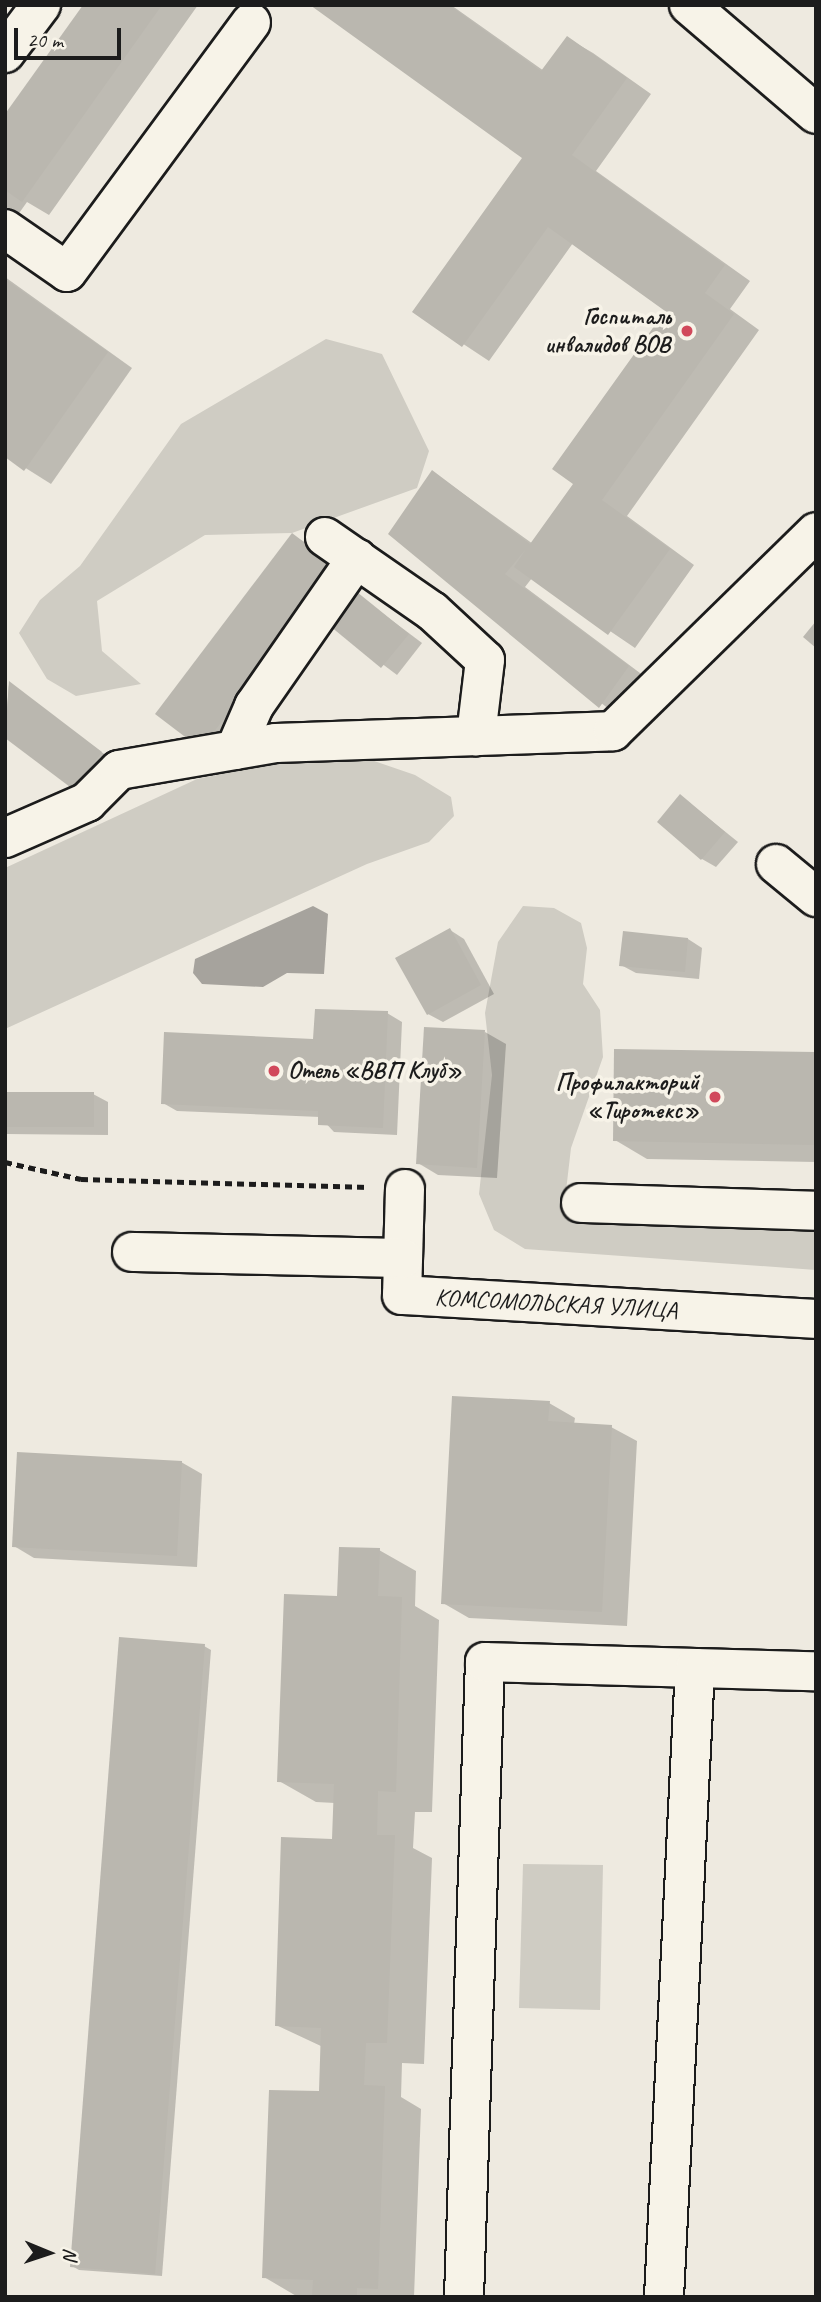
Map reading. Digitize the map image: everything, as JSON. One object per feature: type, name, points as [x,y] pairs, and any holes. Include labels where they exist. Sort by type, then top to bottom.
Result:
[{"type":"street","points":[[5,53],[41,5]]},
{"type":"street","points":[[689,5],[816,114]]},
{"type":"street","points":[[5,229],[67,272],[251,22]]},
{"type":"street","points":[[5,838],[87,802],[119,770],[235,750],[613,731],[816,532]]},
{"type":"street","points":[[325,537],[432,611],[485,660],[476,736]]},
{"type":"street","points":[[235,750],[254,706],[357,558]]},
{"type":"street","points":[[776,864],[816,897]]},
{"type":"street","name":"КОМСОМОЛЬСКАЯ УЛИЦА","points":[[405,1189],[402,1295],[816,1319]]},
{"type":"street","points":[[581,1203],[816,1211]]},
{"type":"street","points":[[132,1252],[403,1258]]},
{"type":"street","points":[[464,2297],[485,1662],[816,1671]]},
{"type":"street","points":[[664,2297],[695,1668]]},
{"type":"path","points":[[5,1161],[81,1180],[405,1189]]},
{"type":"shaded area","points":[[326,339],[382,354],[429,451],[417,488],[292,533],[205,535],[97,601],[102,651],[141,684],[76,696],[47,679],[19,633],[40,600],[80,566],[181,424]]},
{"type":"shaded area","points":[[342,750],[415,775],[451,797],[454,816],[429,842],[367,864],[5,1029],[5,868],[197,779]]},
{"type":"shaded area","points":[[313,906],[328,914],[324,974],[287,973],[263,987],[202,984],[193,973],[195,959]]},
{"type":"shaded area","points":[[523,906],[554,908],[581,923],[587,948],[583,984],[600,1010],[603,1057],[571,1148],[566,1191],[583,1219],[816,1231],[816,1270],[525,1249],[494,1230],[479,1194],[492,1075],[485,1013],[498,942]]},
{"type":"shaded area","points":[[523,1864],[603,1865],[600,2010],[519,2008]]},
{"type":"building","points":[[83,5],[162,5],[22,202],[5,190],[5,114]]},
{"type":"building","name":"Госпиталь инвалидов ВОВ","points":[[310,5],[449,5],[541,71],[567,36],[627,78],[572,155],[725,265],[705,293],[734,314],[602,500],[670,549],[608,635],[514,567],[526,549],[505,574],[629,666],[599,708],[388,534],[432,470],[530,544],[573,484],[552,469],[665,311],[548,227],[462,347],[412,312],[522,158]]},
{"type":"building","points":[[5,279],[108,352],[24,471],[5,457]]},
{"type":"building","points":[[292,533],[338,568],[201,749],[155,714]]},
{"type":"building","points":[[357,592],[409,634],[381,668],[330,626]]},
{"type":"building","points":[[816,621],[816,648],[803,637]]},
{"type":"building","points":[[9,681],[102,752],[74,790],[5,738]]},
{"type":"building","points":[[680,794],[725,832],[701,860],[657,822]]},
{"type":"building","points":[[450,928],[481,985],[427,1015],[395,958]]},
{"type":"building","points":[[623,931],[688,938],[685,972],[619,966]]},
{"type":"building","name":"Отель «ВВП Клуб»","points":[[315,1009],[388,1011],[383,1128],[318,1125],[318,1111],[161,1104],[164,1032],[313,1039]]},
{"type":"building","points":[[424,1027],[485,1030],[477,1168],[416,1164]]},
{"type":"building","name":"Профилакторий «Тиротекс»","points":[[614,1049],[816,1052],[816,1145],[613,1141]]},
{"type":"building","points":[[5,1092],[94,1092],[94,1127],[5,1127]]},
{"type":"building","points":[[452,1396],[550,1401],[548,1421],[612,1425],[602,1612],[441,1604]]},
{"type":"building","points":[[17,1452],[182,1461],[177,1556],[12,1547]]},
{"type":"building","points":[[339,1547],[380,1548],[378,1596],[402,1597],[396,1792],[378,1791],[377,1835],[395,1835],[387,2043],[366,2043],[364,2085],[385,2086],[378,2289],[357,2288],[357,2297],[312,2297],[313,2280],[262,2278],[269,2090],[319,2091],[321,2028],[275,2026],[281,1837],[332,1839],[334,1784],[277,1782],[284,1594],[337,1596]]},
{"type":"building","points":[[119,1637],[205,1644],[155,2274],[70,2267]]},
{"type":"place","name":"Госпиталь инвалидов ВОВ","points":[[687,331]]},
{"type":"place","name":"Отель «ВВП Клуб»","points":[[274,1071]]},
{"type":"place","name":"Профилакторий «Тиротекс»","points":[[715,1097]]}]
